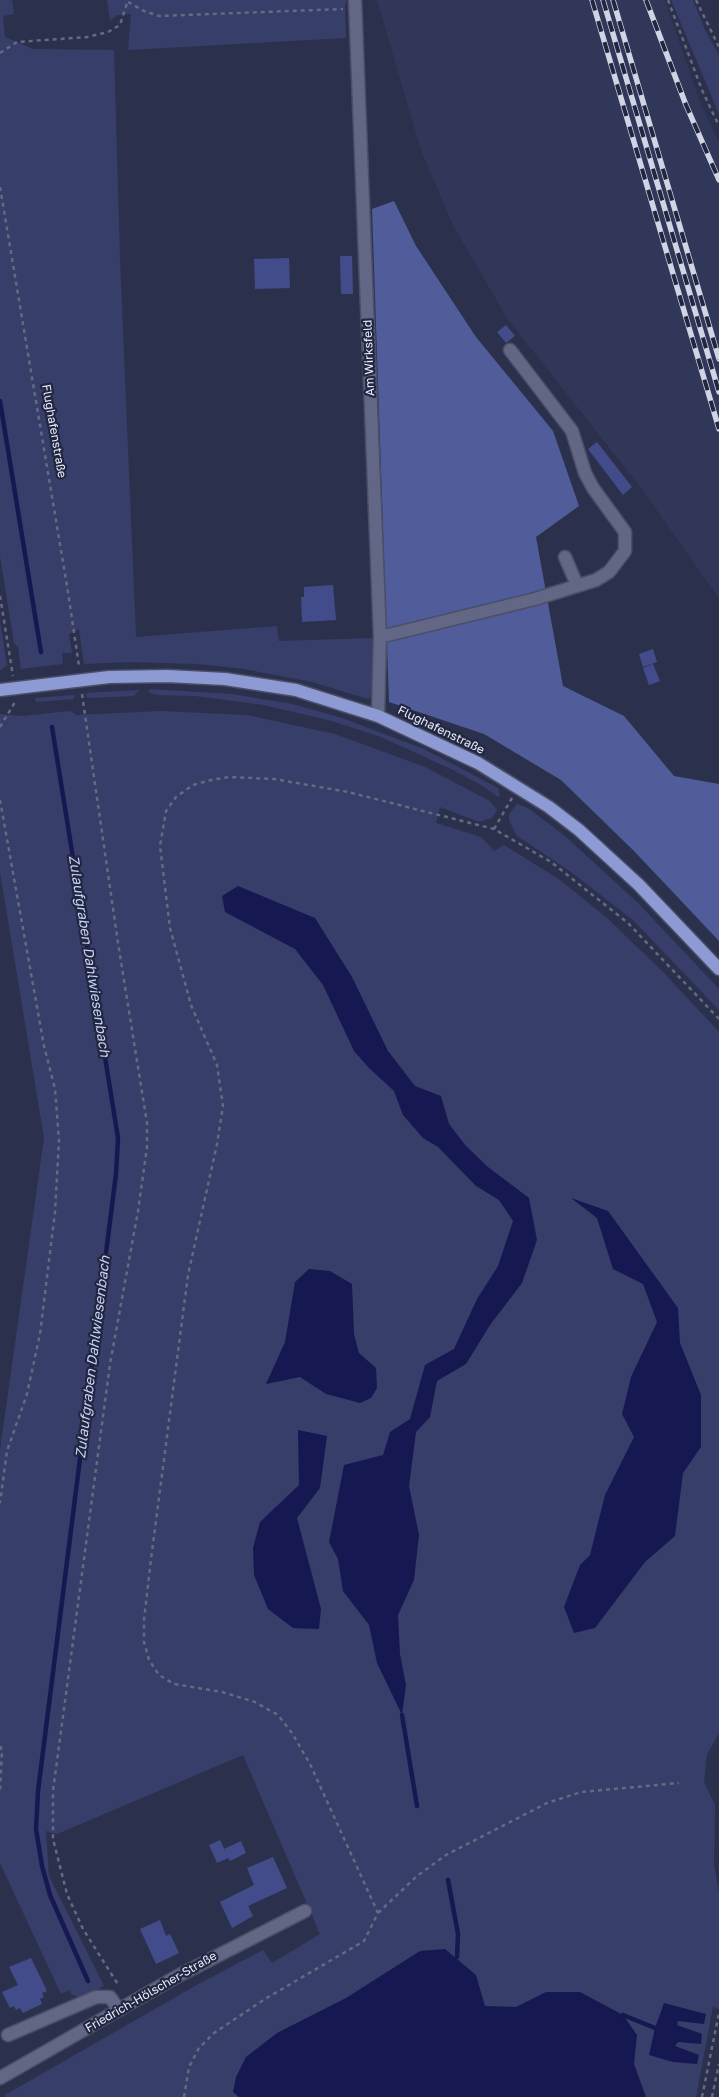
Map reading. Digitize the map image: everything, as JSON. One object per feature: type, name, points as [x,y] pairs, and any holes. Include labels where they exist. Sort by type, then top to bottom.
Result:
[{"type":"main road","name":"Flughafenstraße","points":[[0,690],[80,680],[167,676],[225,679],[296,690],[378,716],[440,743],[518,786],[579,830],[639,885],[719,969]]},
{"type":"street","name":"Am Wirksfeld","points":[[355,4],[380,637],[378,716]]},
{"type":"street","points":[[380,637],[535,599],[596,580],[609,572],[625,551],[625,532],[603,504],[589,481],[572,431],[510,350]]},
{"type":"street","points":[[565,556],[577,585]]},
{"type":"street","name":"Friedrich-Hölscher-Straße","points":[[0,2078],[213,1957],[305,1911]]},
{"type":"street","points":[[8,2034],[96,1997],[110,1997],[119,2010]]},
{"type":"path","points":[[668,0],[702,90],[719,126]]},
{"type":"path","points":[[696,0],[719,47]]},
{"type":"path","points":[[0,53],[18,42],[87,37],[108,32],[120,25],[128,1],[144,11],[158,16],[355,4]]},
{"type":"path","name":"Flughafenstraße","points":[[0,187],[68,592],[80,680]]},
{"type":"path","points":[[0,596],[13,676]]},
{"type":"path","points":[[80,680],[147,1123],[147,1147],[138,1211],[110,1364],[53,1791],[53,1839],[66,1894],[83,1929],[131,2004]]},
{"type":"path","points":[[0,727],[16,700]]},
{"type":"path","points":[[378,1913],[310,1764],[292,1733],[278,1715],[255,1702],[222,1692],[174,1684],[159,1675],[149,1660],[144,1642],[144,1620],[187,1284],[217,1144],[223,1106],[217,1065],[191,1005],[170,928],[160,846],[161,828],[166,811],[176,797],[193,785],[229,777],[274,779],[348,792],[494,829],[551,862],[628,923],[719,1018]]},
{"type":"path","points":[[494,829],[518,786]]},
{"type":"path","points":[[0,800],[44,1046],[55,1089],[60,1140],[56,1212],[40,1334],[27,1394],[7,1451],[0,1503]]},
{"type":"path","points":[[0,1746],[2,1750],[0,1792]]},
{"type":"path","points":[[184,2097],[189,2067],[199,2048],[214,2033],[364,1940],[378,1913],[417,1876],[446,1855],[547,1803],[581,1792],[679,1783]]},
{"type":"path","points":[[702,2097],[719,2013]]},
{"type":"path","points":[[712,2097],[719,2064]]},
{"type":"shaded area","points":[[0,0],[12,0],[14,14],[3,16],[5,37],[33,49],[114,50],[120,260],[136,637],[277,626],[279,641],[374,638],[374,691],[368,699],[312,682],[244,669],[198,664],[129,662],[84,664],[79,629],[69,634],[72,653],[62,653],[63,664],[21,669],[18,647],[14,643],[0,556]]},
{"type":"shaded area","points":[[107,0],[347,0],[345,6],[346,38],[128,50],[131,14],[117,15],[110,21]]},
{"type":"shaded area","points":[[377,0],[665,0],[699,100],[719,143],[719,598],[642,489],[507,318],[453,225],[421,150]]},
{"type":"shaded area","points":[[671,0],[693,0],[705,30],[719,55],[719,114]]},
{"type":"shaded area","points":[[394,201],[416,246],[476,337],[553,431],[579,506],[536,537],[563,686],[624,716],[674,776],[719,784],[719,941],[634,851],[561,780],[484,734],[389,702],[372,209]]},
{"type":"shaded area","points":[[0,621],[7,665],[1,670],[0,670]]},
{"type":"shaded area","points":[[150,689],[232,694],[292,704],[342,718],[424,749],[498,788],[500,796],[498,797],[481,785],[451,769],[381,737],[332,721],[264,705],[195,696],[156,695],[148,692]]},
{"type":"shaded area","points":[[139,690],[134,696],[87,698],[86,693]]},
{"type":"shaded area","points":[[74,695],[74,699],[36,702],[35,698]]},
{"type":"shaded area","points":[[70,711],[77,715],[161,711],[247,715],[335,734],[425,767],[490,801],[497,810],[492,818],[479,822],[440,807],[436,823],[481,837],[494,851],[504,845],[560,880],[607,918],[662,971],[719,1032],[719,1733],[707,1754],[704,1782],[715,1805],[714,1865],[719,1893],[719,2009],[713,2006],[696,2097],[6,2097],[5,2095],[195,1986],[263,1950],[272,1963],[320,1934],[243,1755],[57,1834],[46,1831],[49,1876],[104,1986],[80,1998],[71,1994],[70,1990],[61,1994],[0,1863],[0,1450],[44,1138],[0,872],[0,714],[23,716]]},
{"type":"shaded area","points":[[517,804],[528,808],[565,836],[639,904],[719,989],[719,1010],[633,920],[571,872],[516,835],[509,820],[509,814]]},
{"type":"shaded area","points":[[238,886],[315,918],[352,977],[388,1051],[415,1086],[441,1096],[449,1124],[466,1146],[488,1167],[529,1198],[537,1240],[522,1283],[490,1325],[466,1364],[437,1381],[430,1417],[416,1432],[409,1486],[419,1535],[414,1580],[398,1615],[400,1654],[406,1685],[402,1715],[377,1663],[369,1625],[343,1591],[338,1559],[329,1542],[344,1465],[383,1455],[390,1432],[410,1419],[425,1365],[454,1349],[477,1299],[498,1266],[513,1221],[499,1200],[476,1186],[438,1147],[423,1138],[403,1115],[394,1091],[354,1051],[323,985],[295,949],[225,912],[222,896]]},
{"type":"shaded area","points":[[571,1198],[608,1211],[678,1308],[680,1343],[701,1395],[701,1447],[683,1473],[675,1536],[645,1562],[595,1628],[574,1633],[564,1607],[580,1565],[590,1555],[605,1495],[634,1437],[622,1414],[631,1377],[657,1322],[643,1284],[613,1269],[597,1218]]},
{"type":"shaded area","points":[[309,1269],[330,1271],[352,1284],[354,1334],[359,1353],[376,1368],[377,1388],[371,1398],[360,1403],[326,1394],[300,1377],[266,1384],[285,1342],[295,1282]]},
{"type":"shaded area","points":[[298,1430],[327,1436],[320,1488],[297,1518],[321,1609],[319,1629],[293,1628],[268,1609],[254,1575],[253,1548],[260,1522],[299,1485]]},
{"type":"shaded area","points":[[445,1949],[476,1975],[485,2006],[516,2007],[546,1992],[580,1992],[623,2015],[637,2035],[634,2064],[646,2097],[239,2097],[233,2092],[236,2077],[246,2057],[277,2033],[346,1998],[420,1951]]},
{"type":"shaded area","points":[[664,2003],[706,2014],[704,2024],[678,2021],[677,2025],[702,2034],[701,2044],[678,2042],[675,2046],[699,2055],[697,2064],[673,2062],[649,2055],[655,2028]]},
{"type":"building","points":[[340,256],[352,256],[353,294],[341,294]]},
{"type":"building","points":[[289,258],[290,288],[255,289],[254,259]]},
{"type":"building","points":[[506,325],[515,336],[506,343],[497,332]]},
{"type":"building","points":[[597,442],[632,487],[623,495],[588,449]]},
{"type":"building","points":[[333,585],[336,620],[302,622],[301,597],[304,597],[304,587]]},
{"type":"building","points":[[653,649],[657,662],[643,667],[639,654]]},
{"type":"building","points":[[653,664],[660,681],[649,685],[643,668]]},
{"type":"building","points":[[220,1840],[224,1849],[241,1841],[246,1853],[230,1861],[228,1858],[217,1863],[209,1845]]},
{"type":"building","points":[[273,1857],[287,1888],[248,1906],[253,1916],[232,1928],[220,1902],[254,1885],[247,1868]]},
{"type":"building","points":[[160,1920],[166,1936],[170,1934],[179,1953],[156,1964],[140,1929]]},
{"type":"building","points":[[31,1958],[47,1991],[42,1993],[44,1997],[40,1999],[42,2004],[23,2013],[20,2008],[16,2010],[14,2006],[10,2008],[2,1992],[18,1985],[9,1967]]},
{"type":"waterway","name":"Zulaufgraben Dahlwiesenbach","points":[[0,401],[41,652]]},
{"type":"waterway","name":"Zulaufgraben Dahlwiesenbach","points":[[52,727],[118,1138],[116,1174],[38,1791],[36,1829],[42,1866],[50,1895],[88,1981]]},
{"type":"waterway","points":[[402,1715],[417,1806]]},
{"type":"waterway","points":[[448,1880],[458,1934],[457,1957]]},
{"type":"waterway","points":[[623,2015],[655,2028]]},
{"type":"railway","points":[[592,0],[719,429]]},
{"type":"railway","points":[[603,0],[719,392]]},
{"type":"railway","points":[[613,0],[719,359]]},
{"type":"railway","points":[[646,0],[686,105],[719,180]]}]
